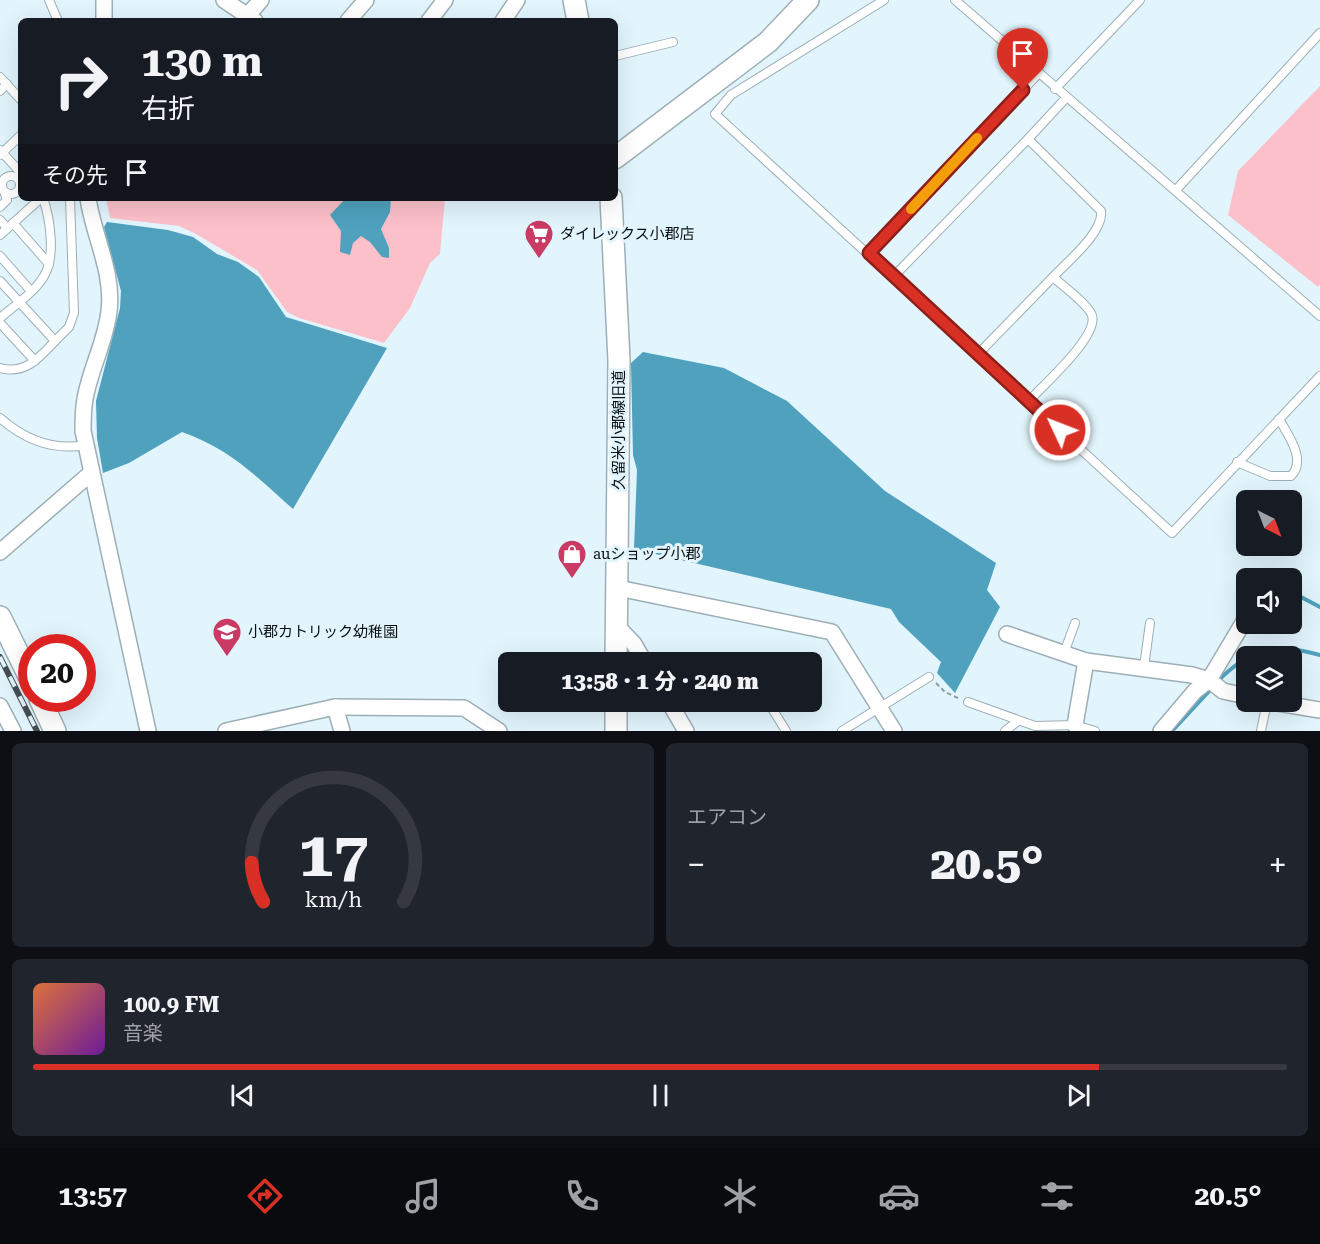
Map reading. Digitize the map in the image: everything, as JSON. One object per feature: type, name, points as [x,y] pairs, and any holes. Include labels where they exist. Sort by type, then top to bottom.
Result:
[{"type":"street","points":[[104,0],[105,18]]},
{"type":"street","points":[[224,0],[251,18],[261,0]]},
{"type":"street","points":[[351,18],[366,0]]},
{"type":"street","points":[[431,18],[445,0]]},
{"type":"street","points":[[505,18],[517,0]]},
{"type":"street","points":[[574,0],[577,18]]},
{"type":"street","points":[[618,156],[768,42],[808,0]]},
{"type":"street","points":[[88,201],[107,278],[110,309],[104,340],[84,400],[83,431],[148,731]]},
{"type":"street","name":"久留米小郡線旧道","points":[[611,201],[619,360],[616,652]]},
{"type":"street","points":[[0,552],[91,473]]},
{"type":"street","points":[[618,588],[832,632],[894,731]]},
{"type":"street","points":[[0,617],[18,654]]},
{"type":"street","points":[[615,624],[639,652]]},
{"type":"street","points":[[1007,634],[1086,661],[1144,667],[1209,680],[1223,691],[1236,694]]},
{"type":"street","points":[[1161,731],[1195,691],[1209,680],[1236,634]]},
{"type":"street","points":[[1075,726],[1086,661]]},
{"type":"street","points":[[0,706],[13,731]]},
{"type":"street","points":[[335,707],[342,731]]},
{"type":"street","points":[[226,731],[255,728],[335,707],[464,708],[499,731]]},
{"type":"street","points":[[1302,707],[1320,710]]},
{"type":"street","points":[[46,712],[56,731]]},
{"type":"street","points":[[616,712],[616,731]]},
{"type":"street","points":[[675,712],[686,731]]},
{"type":"lane","points":[[49,0],[56,18]]},
{"type":"lane","points":[[884,0],[731,95],[715,114],[1172,533],[1320,376]]},
{"type":"lane","points":[[956,0],[1038,74],[1176,190],[1320,316]]},
{"type":"lane","points":[[1056,89],[1140,0]]},
{"type":"lane","points":[[1176,190],[1320,33]]},
{"type":"lane","points":[[618,55],[673,42]]},
{"type":"lane","points":[[869,253],[1038,74]]},
{"type":"lane","points":[[0,77],[18,97]]},
{"type":"lane","points":[[0,91],[7,84]]},
{"type":"lane","points":[[894,276],[1066,98]]},
{"type":"lane","points":[[18,138],[1,153],[18,174]]},
{"type":"lane","points":[[978,354],[1096,231],[1102,219],[1101,211],[1028,139]]},
{"type":"lane","points":[[0,207],[7,200],[1,183],[10,175],[18,177]]},
{"type":"lane","points":[[2,190],[9,194],[18,192]]},
{"type":"lane","points":[[0,235],[39,201]]},
{"type":"lane","points":[[0,318],[44,276],[49,264],[48,212],[43,201]]},
{"type":"lane","points":[[0,368],[20,370],[35,361],[69,327],[74,313],[70,201]]},
{"type":"lane","points":[[0,220],[10,226],[49,264]]},
{"type":"lane","points":[[0,256],[30,291]]},
{"type":"lane","points":[[1029,401],[1089,336],[1092,328],[1091,312],[1053,277]]},
{"type":"lane","points":[[0,281],[55,341]]},
{"type":"lane","points":[[0,323],[35,361]]},
{"type":"lane","points":[[0,418],[13,430],[47,445],[64,449],[86,446]]},
{"type":"lane","points":[[1237,462],[1270,476],[1291,476],[1296,471],[1297,461],[1293,444],[1279,419]]},
{"type":"lane","points":[[1064,653],[1074,623]]},
{"type":"lane","points":[[1144,667],[1150,623]]},
{"type":"lane","points":[[842,731],[929,677]]},
{"type":"lane","points":[[968,702],[1035,726],[1075,726],[1095,731]]},
{"type":"lane","points":[[774,712],[786,731]]},
{"type":"lane","points":[[1261,731],[1265,712]]},
{"type":"lane","points":[[1005,731],[1018,721]]},
{"type":"path","points":[[929,677],[945,692],[968,702]]},
{"type":"shaded area","points":[[1320,86],[1320,284],[1318,287],[1228,215],[1238,171]]},
{"type":"shaded area","points":[[107,201],[445,201],[440,254],[430,263],[410,308],[384,343],[299,318],[287,312],[257,270],[179,226],[110,218]]},
{"type":"water","points":[[343,201],[391,201],[390,212],[381,229],[389,248],[389,258],[382,257],[370,242],[361,236],[353,243],[350,255],[340,252],[341,231],[330,215]]},
{"type":"water","points":[[107,222],[168,230],[193,237],[217,254],[238,262],[259,277],[286,317],[387,348],[293,509],[242,464],[199,439],[182,432],[129,463],[103,473],[97,438],[96,401],[120,308],[121,291],[104,227]]},
{"type":"water","points":[[643,352],[724,368],[787,401],[885,491],[996,563],[987,590],[1000,607],[955,693],[937,673],[941,662],[899,622],[891,609],[634,549],[637,470],[633,455],[631,363]]},
{"type":"waterway","points":[[1302,598],[1320,607]]},
{"type":"waterway","points":[[1218,681],[1241,662],[1264,651],[1290,649],[1320,655]]},
{"type":"waterway","points":[[1172,731],[1213,687]]},
{"type":"railway","points":[[0,657],[37,731]]},
{"type":"slow traffic","points":[[911,209],[977,138]]},
{"type":"place","name":"ダイレックス小郡店","points":[[539,260]]},
{"type":"place","name":"auショップ小郡","points":[[572,580]]},
{"type":"place","name":"小郡カトリック幼稚園","points":[[227,658]]},
{"type":"route","points":[[1023,90],[869,253],[1060,430]]}]
